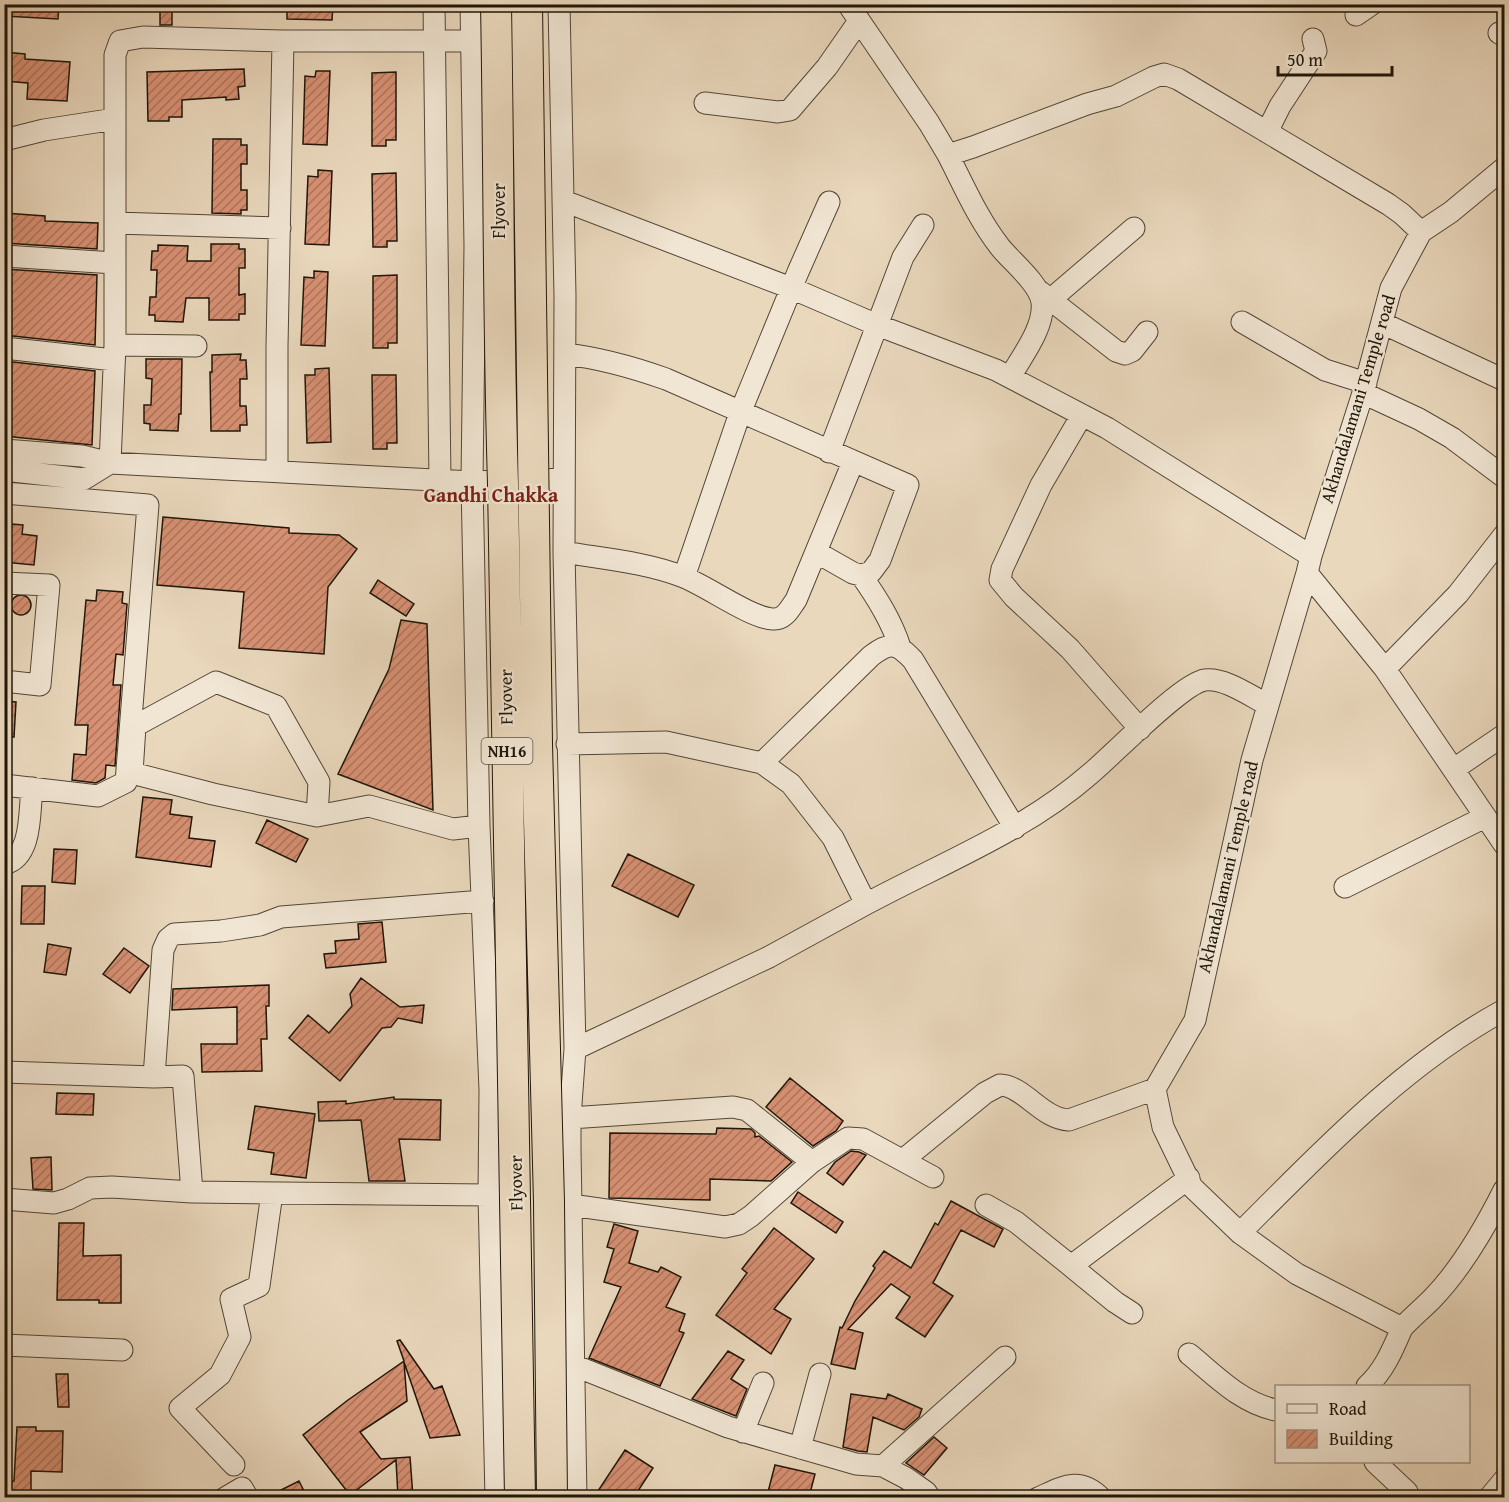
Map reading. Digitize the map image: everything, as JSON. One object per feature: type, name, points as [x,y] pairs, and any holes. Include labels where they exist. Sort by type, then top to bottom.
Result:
[{"type":"highway","name":"Flyover","points":[[496,4],[499,372],[503,484],[520,1497]]},
{"type":"highway","name":"Flyover","points":[[527,4],[537,744],[549,1202],[552,1497]]},
{"type":"street","points":[[434,4],[440,480]]},
{"type":"street","points":[[471,4],[475,246],[471,482],[479,826],[490,1090],[489,1195],[496,1497]]},
{"type":"street","points":[[559,4],[564,201],[564,552],[575,1049],[570,1118],[576,1497]]},
{"type":"street","points":[[705,103],[778,112],[790,110],[826,67],[853,13],[929,123],[984,224],[1001,248],[1044,295],[1116,351],[1125,354],[1132,351],[1148,332]]},
{"type":"street","points":[[110,463],[114,353],[115,55],[120,41],[142,37],[283,41],[472,41]]},
{"type":"street","points":[[1267,132],[1280,106],[1316,51],[1313,39]]},
{"type":"street","points":[[277,471],[283,41]]},
{"type":"street","points":[[948,155],[1116,96],[1164,74],[1178,79],[1388,204],[1421,232]]},
{"type":"street","points":[[4,140],[44,130],[115,119]]},
{"type":"street","name":"Akhandalamani Temple road","points":[[1155,1089],[1195,1020],[1252,760],[1309,564],[1364,388],[1391,288],[1421,232],[1450,212],[1504,168]]},
{"type":"street","points":[[564,201],[996,370],[1117,434],[1309,564],[1385,669],[1504,844]]},
{"type":"street","points":[[684,577],[740,413],[829,202]]},
{"type":"street","points":[[115,223],[280,228]]},
{"type":"street","points":[[829,452],[903,257],[923,225]]},
{"type":"street","points":[[1010,377],[1038,326],[1044,295],[1134,228]]},
{"type":"street","points":[[4,256],[115,263]]},
{"type":"street","points":[[1242,322],[1325,370],[1364,388],[1452,438],[1504,477]]},
{"type":"street","points":[[1382,323],[1504,380]]},
{"type":"street","points":[[4,348],[114,353],[196,346]]},
{"type":"street","points":[[565,354],[600,358],[666,380],[908,486],[880,560],[871,572],[861,575],[853,573],[816,552]]},
{"type":"street","points":[[1082,415],[1041,485],[1002,569],[1000,580],[1008,591],[1070,649],[1140,729]]},
{"type":"street","points":[[4,450],[82,456],[110,463],[471,482],[564,479]]},
{"type":"street","points":[[564,552],[657,568],[684,577],[760,616],[775,620],[787,614],[796,600],[853,462]]},
{"type":"street","points":[[4,470],[84,479],[110,463]]},
{"type":"street","points":[[4,493],[148,505],[126,782],[98,796],[4,785]]},
{"type":"street","points":[[1385,669],[1458,594],[1504,535]]},
{"type":"street","points":[[861,575],[884,609],[900,647],[913,660],[1015,828]]},
{"type":"street","points":[[4,583],[50,585],[40,685],[4,681]]},
{"type":"street","points":[[762,763],[871,656],[888,646],[900,647]]},
{"type":"street","points":[[575,1049],[769,957],[866,904],[1015,828],[1089,776],[1186,689],[1204,680],[1221,682],[1268,705]]},
{"type":"street","points":[[317,816],[319,782],[276,706],[216,682],[135,726],[132,773],[213,794],[317,816],[369,806],[453,829],[479,826]]},
{"type":"street","points":[[1454,770],[1504,735]]},
{"type":"street","points":[[567,744],[666,742],[762,763],[791,784],[833,838],[866,904]]},
{"type":"street","points":[[4,864],[16,859],[23,848],[32,788]]},
{"type":"street","points":[[1345,887],[1485,817]]},
{"type":"street","points":[[154,1077],[163,950],[168,939],[174,934],[221,931],[260,925],[281,917],[483,901]]},
{"type":"street","points":[[1240,1233],[1323,1150],[1393,1087],[1475,1026],[1504,1010]]},
{"type":"street","points":[[4,1072],[183,1076],[192,1192]]},
{"type":"street","points":[[903,1160],[985,1093],[1000,1085],[1012,1089],[1059,1119],[1069,1120],[1155,1089],[1163,1127],[1192,1188],[1240,1233],[1297,1274],[1402,1328]]},
{"type":"street","points":[[570,1118],[733,1107],[747,1110],[759,1118],[812,1162]]},
{"type":"street","points":[[571,1206],[725,1227],[739,1224],[812,1162],[848,1138],[863,1139],[933,1177]]},
{"type":"street","points":[[1071,1266],[1189,1178]]},
{"type":"street","points":[[4,1199],[54,1203],[90,1188],[112,1186],[192,1192],[489,1195]]},
{"type":"street","points":[[1368,1385],[1376,1378],[1402,1328],[1433,1298],[1460,1265],[1491,1216],[1504,1190]]},
{"type":"street","points":[[234,1465],[180,1408],[220,1375],[240,1337],[231,1299],[259,1286],[272,1193]]},
{"type":"street","points":[[986,1205],[1016,1222],[1115,1302],[1132,1313]]},
{"type":"street","points":[[4,1345],[122,1350]]},
{"type":"street","points":[[1189,1354],[1239,1395],[1256,1405],[1275,1410]]},
{"type":"street","points":[[883,1467],[1005,1357]]},
{"type":"street","points":[[573,1365],[742,1432],[856,1464],[883,1467],[906,1478],[930,1497]]},
{"type":"street","points":[[800,1448],[820,1374]]},
{"type":"street","points":[[742,1432],[763,1383]]},
{"type":"street","points":[[1377,1463],[1407,1496]]},
{"type":"street","points":[[1038,1497],[1066,1486],[1082,1484],[1093,1489],[1101,1497]]},
{"type":"street","points":[[225,1497],[242,1488],[248,1497]]},
{"type":"building","points":[[4,4],[59,4],[58,19],[4,16]]},
{"type":"building","points":[[160,4],[172,4],[172,25],[160,25]]},
{"type":"building","points":[[287,4],[333,4],[332,20],[287,19]]},
{"type":"building","points":[[4,52],[25,54],[25,59],[70,62],[67,101],[27,99],[28,83],[4,81]]},
{"type":"building","points":[[244,69],[245,86],[238,87],[239,99],[226,100],[226,97],[182,100],[182,117],[169,117],[169,121],[148,121],[147,72]]},
{"type":"building","points":[[316,71],[330,71],[327,145],[303,144],[305,76],[315,77]]},
{"type":"building","points":[[396,72],[396,140],[386,140],[386,146],[372,146],[372,73]]},
{"type":"building","points":[[213,139],[241,139],[241,145],[247,145],[247,164],[241,164],[241,190],[247,190],[247,210],[241,210],[241,214],[212,213]]},
{"type":"building","points":[[318,170],[332,171],[329,245],[305,244],[308,176],[318,177]]},
{"type":"building","points":[[396,173],[397,241],[387,241],[387,247],[373,247],[372,174]]},
{"type":"building","points":[[4,213],[45,216],[45,221],[98,223],[97,249],[4,243]]},
{"type":"building","points":[[211,244],[239,244],[239,249],[245,249],[245,268],[239,268],[239,295],[245,294],[245,314],[239,314],[239,320],[209,320],[209,298],[186,298],[183,322],[155,321],[155,315],[149,315],[150,297],[156,297],[157,270],[151,270],[152,251],[158,251],[158,245],[188,246],[187,261],[211,261]]},
{"type":"building","points":[[4,269],[97,275],[95,345],[4,335]]},
{"type":"building","points":[[314,271],[328,272],[325,346],[301,345],[304,277],[314,278]]},
{"type":"building","points":[[397,275],[397,343],[388,343],[388,348],[373,348],[373,276]]},
{"type":"building","points":[[241,354],[240,360],[246,360],[247,379],[240,379],[240,406],[246,406],[247,425],[240,425],[240,431],[211,431],[212,355]]},
{"type":"building","points":[[146,359],[182,359],[181,414],[179,414],[178,431],[150,430],[150,424],[144,423],[144,405],[151,405],[152,379],[146,378]]},
{"type":"building","points":[[4,361],[95,371],[92,445],[4,436]]},
{"type":"building","points":[[329,368],[331,442],[307,443],[305,375],[315,375],[315,369]]},
{"type":"building","points":[[372,375],[396,375],[397,443],[387,443],[387,449],[373,449]]},
{"type":"building","points":[[163,517],[289,528],[289,533],[339,535],[357,549],[328,587],[324,654],[239,648],[244,592],[157,585]]},
{"type":"building","points":[[11,524],[23,525],[22,534],[37,536],[34,565],[4,562],[4,532],[10,533]]},
{"type":"building","points":[[378,580],[414,604],[406,616],[370,593]]},
{"type":"building","points":[[97,590],[123,592],[122,603],[127,604],[123,655],[116,654],[113,685],[121,685],[115,766],[106,765],[105,778],[96,783],[72,780],[74,754],[86,755],[88,725],[75,725],[86,600],[96,601]]},
{"type":"building","points":[[21,595],[28,598],[31,605],[28,612],[21,615],[14,612],[11,605],[14,598]]},
{"type":"building","points":[[401,620],[427,624],[433,810],[338,774],[389,669]]},
{"type":"building","points":[[4,701],[16,702],[14,737],[4,737]]},
{"type":"building","points":[[143,797],[172,800],[170,814],[192,817],[189,838],[215,841],[211,867],[136,857]]},
{"type":"building","points":[[267,820],[308,839],[296,862],[256,843]]},
{"type":"building","points":[[54,849],[77,850],[75,884],[52,882]]},
{"type":"building","points":[[628,854],[694,885],[678,917],[612,886]]},
{"type":"building","points":[[22,886],[45,886],[44,924],[21,924]]},
{"type":"building","points":[[382,922],[386,962],[326,968],[324,954],[336,953],[335,941],[359,939],[358,924]]},
{"type":"building","points":[[48,944],[71,948],[66,975],[44,972]]},
{"type":"building","points":[[124,948],[149,966],[130,993],[103,974]]},
{"type":"building","points":[[361,978],[400,1007],[424,1005],[422,1023],[398,1018],[391,1027],[382,1028],[340,1081],[289,1038],[308,1015],[329,1033],[352,1006],[350,994]]},
{"type":"building","points":[[269,985],[269,1006],[266,1006],[267,1039],[261,1039],[262,1071],[202,1072],[201,1044],[237,1044],[237,1007],[172,1010],[173,989]]},
{"type":"building","points":[[790,1078],[843,1121],[836,1131],[813,1146],[766,1107]]},
{"type":"building","points":[[57,1093],[94,1094],[93,1115],[56,1114]]},
{"type":"building","points":[[394,1097],[394,1099],[441,1100],[440,1140],[399,1139],[405,1181],[369,1181],[361,1120],[319,1121],[318,1102],[346,1101],[346,1104]]},
{"type":"building","points":[[255,1106],[315,1114],[306,1178],[271,1174],[274,1153],[248,1149]]},
{"type":"building","points":[[717,1128],[751,1129],[755,1137],[759,1136],[792,1162],[771,1181],[710,1179],[710,1200],[609,1198],[610,1133],[716,1134]]},
{"type":"building","points":[[851,1151],[866,1155],[843,1185],[827,1173],[835,1162]]},
{"type":"building","points":[[51,1157],[52,1190],[33,1189],[31,1158]]},
{"type":"building","points":[[798,1192],[843,1222],[836,1233],[791,1203]]},
{"type":"building","points":[[951,1201],[1003,1229],[994,1247],[961,1230],[933,1283],[953,1296],[925,1337],[896,1318],[910,1297],[891,1284],[848,1329],[863,1333],[855,1369],[831,1364],[840,1327],[842,1328],[875,1268],[873,1266],[884,1251],[911,1268],[935,1223],[938,1225]]},
{"type":"building","points":[[59,1223],[84,1223],[83,1256],[121,1255],[121,1303],[99,1303],[99,1300],[57,1300]]},
{"type":"building","points":[[614,1224],[638,1231],[629,1263],[658,1272],[661,1267],[681,1277],[666,1307],[685,1314],[679,1331],[684,1333],[660,1386],[589,1358],[621,1287],[604,1282],[614,1249],[607,1247]]},
{"type":"building","points":[[774,1228],[814,1259],[774,1309],[791,1319],[771,1354],[716,1315],[747,1273],[742,1269]]},
{"type":"building","points":[[400,1340],[434,1389],[442,1386],[460,1435],[430,1438],[404,1362],[407,1401],[360,1432],[381,1459],[410,1457],[413,1497],[398,1497],[396,1460],[350,1495],[303,1435],[404,1361],[397,1341]]},
{"type":"building","points":[[728,1351],[744,1360],[731,1379],[747,1389],[736,1416],[692,1399]]},
{"type":"building","points":[[56,1374],[68,1374],[69,1407],[58,1407]]},
{"type":"building","points":[[851,1394],[886,1399],[888,1394],[922,1409],[919,1417],[904,1430],[873,1417],[867,1452],[858,1451],[843,1447]]},
{"type":"building","points":[[17,1427],[36,1427],[36,1431],[63,1431],[62,1472],[31,1471],[31,1497],[4,1497],[4,1482],[14,1481]]},
{"type":"building","points":[[934,1437],[947,1448],[924,1475],[906,1463]]},
{"type":"building","points":[[625,1450],[653,1468],[634,1497],[594,1497]]},
{"type":"building","points":[[775,1465],[815,1474],[809,1497],[789,1497],[768,1492]]},
{"type":"building","points":[[299,1481],[307,1497],[267,1497]]},
{"type":"district","name":"Gandhi Chakka","points":[[491,495]]}]
